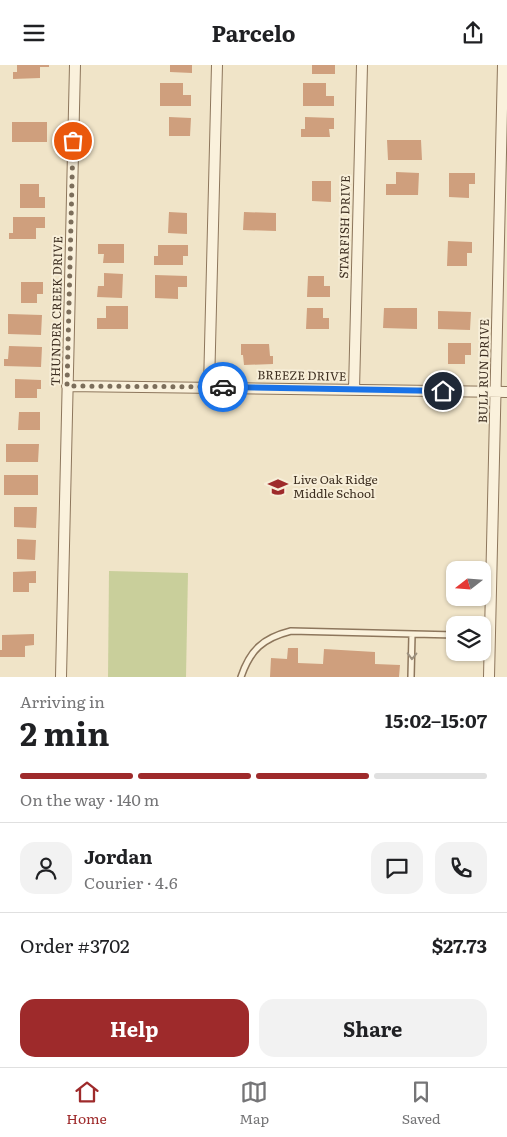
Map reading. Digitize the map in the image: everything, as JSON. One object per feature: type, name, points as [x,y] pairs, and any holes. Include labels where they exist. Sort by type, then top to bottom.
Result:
[{"type":"street","name":"THUNDER CREEK DRIVE","points":[[61,677],[75,65]]},
{"type":"street","points":[[209,387],[217,65]]},
{"type":"street","name":"STARFISH DRIVE","points":[[354,390],[362,65]]},
{"type":"street","name":"BULL RUN DRIVE","points":[[487,616],[496,392],[503,65]]},
{"type":"street","name":"BREEZE DRIVE","points":[[67,386],[507,392]]},
{"type":"street","name":"BULL RUN DRIVE","points":[[488,661],[489,677]]},
{"type":"lane","points":[[241,677],[254,650],[270,638],[286,632],[446,635]]},
{"type":"lane","points":[[411,677],[412,634]]},
{"type":"green space","points":[[109,571],[188,573],[186,677],[108,677]]},
{"type":"building","points":[[17,65],[49,65],[49,67],[40,67],[40,78],[13,79],[13,72],[17,72]]},
{"type":"building","points":[[170,65],[192,65],[192,73],[170,72]]},
{"type":"building","points":[[312,65],[335,65],[335,74],[312,74]]},
{"type":"building","points":[[160,83],[183,83],[183,95],[191,95],[191,106],[160,106]]},
{"type":"building","points":[[303,83],[326,83],[326,96],[334,96],[334,106],[303,106]]},
{"type":"building","points":[[169,117],[191,118],[190,136],[169,136]]},
{"type":"building","points":[[305,117],[334,118],[334,129],[329,129],[330,137],[301,137],[301,129],[305,129]]},
{"type":"building","points":[[12,122],[47,122],[47,142],[12,142]]},
{"type":"building","points":[[387,140],[421,140],[422,160],[388,160]]},
{"type":"building","points":[[396,172],[419,173],[418,195],[386,195],[386,184],[396,184]]},
{"type":"building","points":[[449,173],[475,173],[475,184],[469,184],[469,198],[449,197]]},
{"type":"building","points":[[312,181],[331,181],[331,202],[312,201]]},
{"type":"building","points":[[20,184],[39,184],[39,197],[45,197],[45,208],[20,208]]},
{"type":"building","points":[[169,212],[187,213],[187,234],[168,233]]},
{"type":"building","points":[[244,212],[276,213],[276,231],[243,230]]},
{"type":"building","points":[[13,217],[45,217],[45,228],[36,228],[36,239],[9,239],[9,233],[13,233]]},
{"type":"building","points":[[448,241],[472,242],[472,253],[467,253],[467,266],[447,266]]},
{"type":"building","points":[[98,244],[124,244],[124,263],[103,263],[104,254],[98,254]]},
{"type":"building","points":[[158,245],[188,245],[188,256],[183,256],[183,265],[154,265],[154,256],[158,256]]},
{"type":"building","points":[[104,273],[123,274],[122,298],[97,297],[98,286],[104,286]]},
{"type":"building","points":[[155,275],[187,276],[187,287],[178,287],[178,299],[155,298]]},
{"type":"building","points":[[308,276],[324,276],[324,286],[330,286],[330,297],[307,297]]},
{"type":"building","points":[[21,282],[43,282],[43,294],[37,294],[37,303],[21,303]]},
{"type":"building","points":[[106,306],[128,306],[128,329],[97,329],[97,318],[106,318]]},
{"type":"building","points":[[307,308],[323,308],[323,318],[329,318],[329,329],[306,329]]},
{"type":"building","points":[[384,308],[417,308],[417,329],[383,328]]},
{"type":"building","points":[[438,311],[471,312],[470,330],[438,329]]},
{"type":"building","points":[[8,314],[42,315],[41,335],[8,334]]},
{"type":"building","points":[[448,343],[471,343],[471,355],[465,355],[465,364],[448,364]]},
{"type":"building","points":[[241,344],[269,344],[270,356],[273,356],[273,364],[244,365],[243,355],[241,355]]},
{"type":"building","points":[[9,346],[42,347],[41,367],[4,366],[4,359],[8,359]]},
{"type":"building","points":[[15,379],[41,380],[41,389],[37,389],[37,398],[15,398]]},
{"type":"building","points":[[19,412],[40,412],[40,430],[18,430]]},
{"type":"building","points":[[6,444],[39,444],[38,462],[6,462]]},
{"type":"building","points":[[4,475],[38,475],[38,495],[4,495]]},
{"type":"building","points":[[14,507],[37,507],[36,528],[14,527]]},
{"type":"building","points":[[17,539],[36,540],[35,560],[17,559]]},
{"type":"building","points":[[36,571],[36,583],[29,583],[29,592],[13,592],[13,572]]},
{"type":"building","points":[[34,634],[34,645],[25,646],[25,657],[0,657],[2,635]]},
{"type":"building","points":[[288,648],[298,648],[298,663],[323,664],[324,649],[375,652],[375,664],[400,665],[399,677],[270,677],[271,658],[287,659]]},
{"type":"way so far","points":[[73,141],[67,386],[223,387]]},
{"type":"place","name":"Live Oak Ridge Middle School","points":[[278,487]]},
{"type":"route","points":[[223,387],[443,391]]}]
